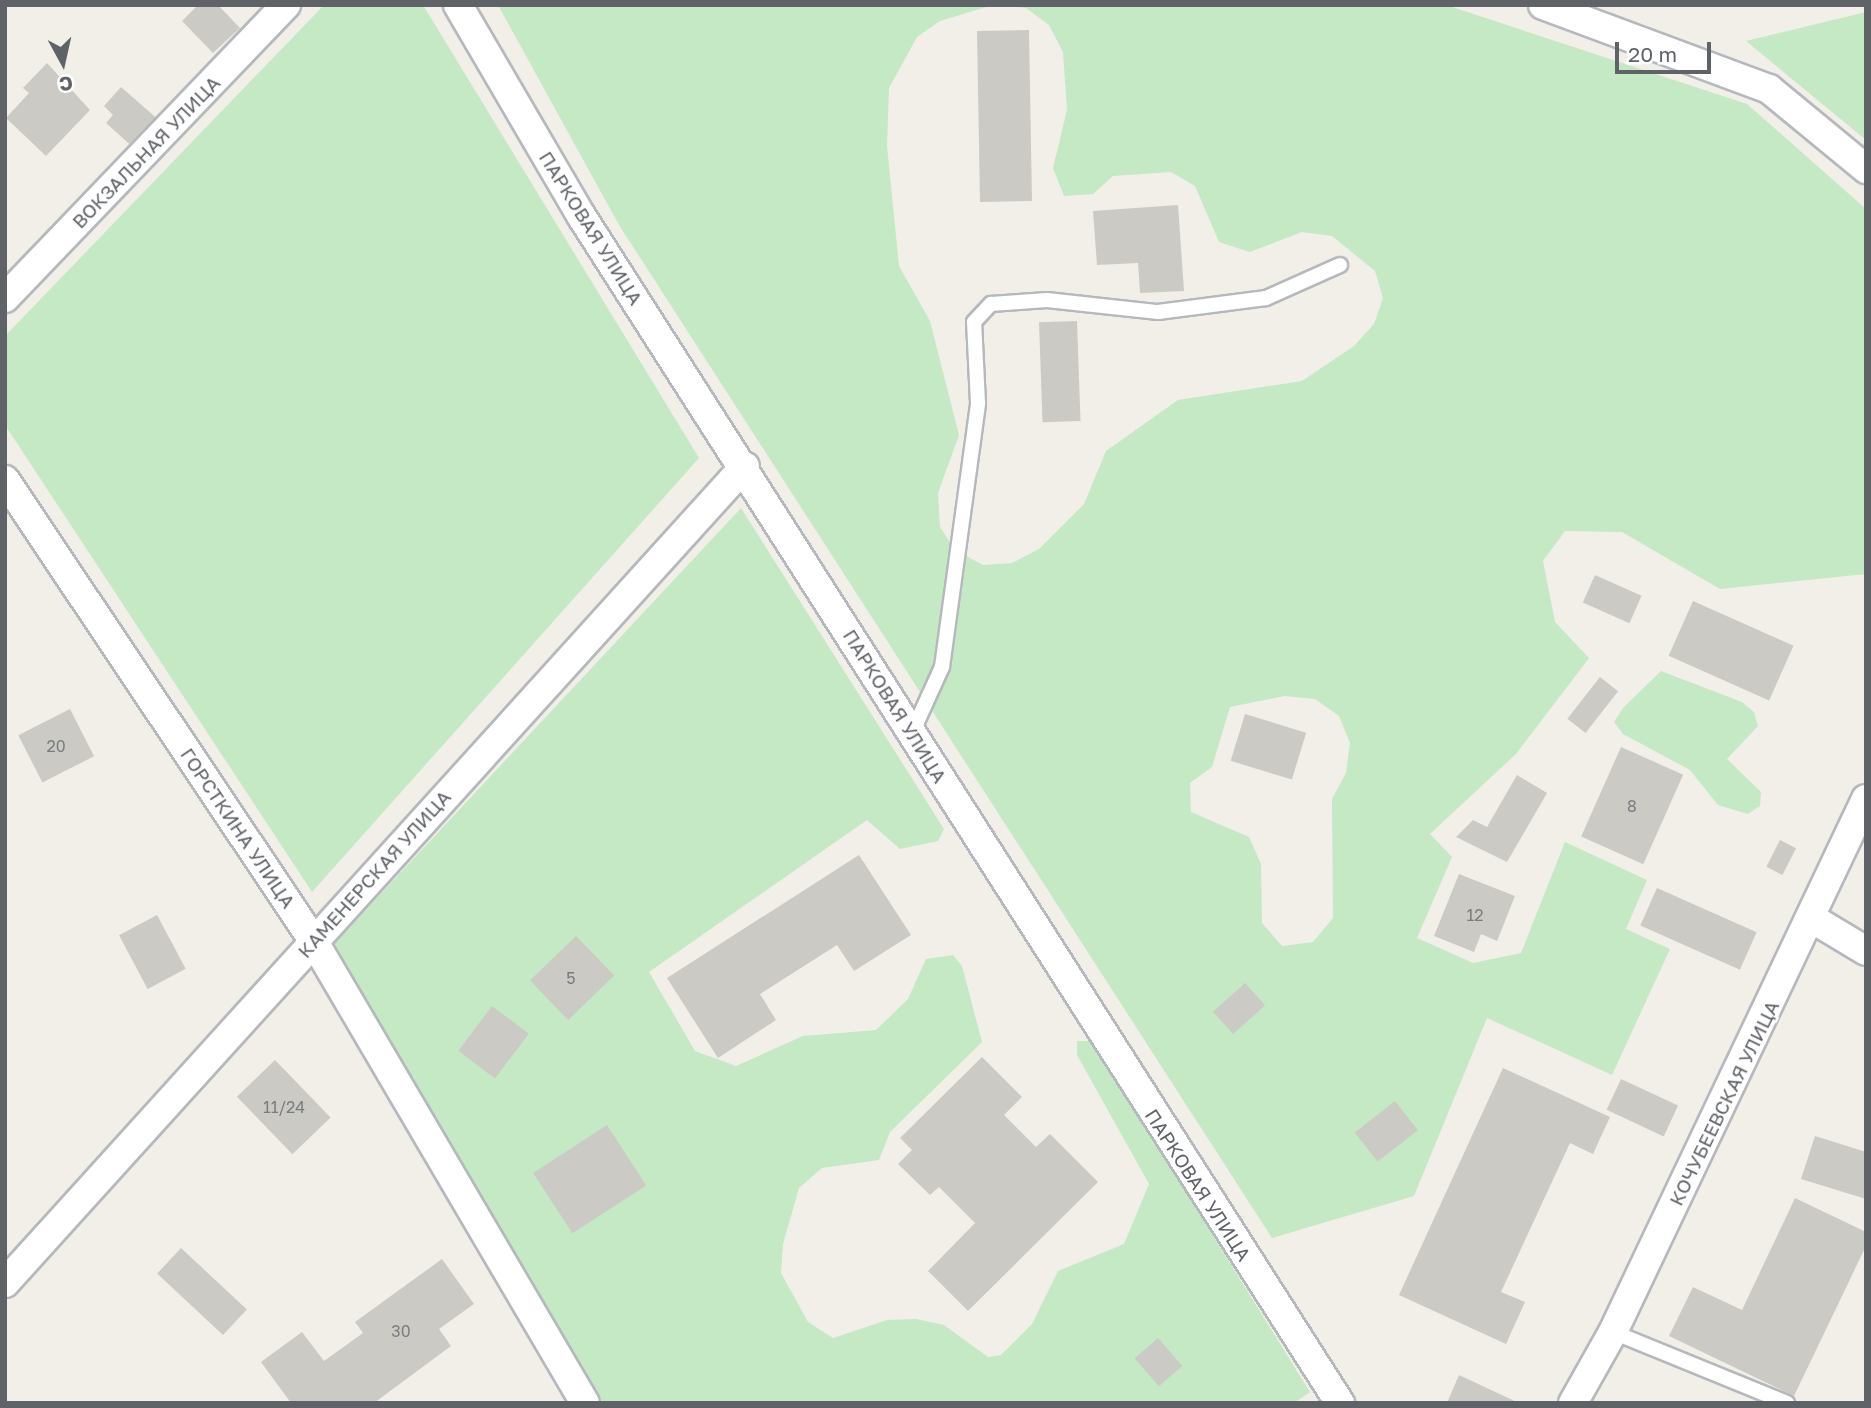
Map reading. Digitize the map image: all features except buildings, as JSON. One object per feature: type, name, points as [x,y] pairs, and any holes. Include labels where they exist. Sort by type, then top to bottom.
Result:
[{"type":"street","name":"ВОКЗАЛЬНАЯ УЛИЦА","points":[[5,298],[286,5]]},
{"type":"street","name":"ПАРКОВАЯ УЛИЦА","points":[[458,5],[582,217],[745,466],[1330,1400]]},
{"type":"street","points":[[1543,5],[1769,89],[1866,169]]},
{"type":"street","name":"КАМЕНЕРСКАЯ УЛИЦА","points":[[5,1283],[745,466]]},
{"type":"street","name":"ГОРСТКИНА УЛИЦА","points":[[5,480],[313,940],[585,1403]]},
{"type":"street","name":"КОЧУБЕЕВСКАЯ УЛИЦА","points":[[1573,1403],[1613,1332],[1813,919],[1866,799]]},
{"type":"street","points":[[1813,919],[1866,951]]},
{"type":"lane","points":[[912,733],[942,667],[978,403],[974,322],[991,304],[1047,300],[1158,312],[1266,298],[1340,265]]},
{"type":"lane","points":[[1613,1332],[1787,1403]]},
{"type":"green space","points":[[324,5],[423,5],[699,458],[312,892],[5,425],[5,336]]},
{"type":"green space","points":[[498,5],[993,5],[940,21],[917,37],[889,88],[887,146],[899,266],[930,321],[959,435],[938,493],[940,527],[955,550],[983,565],[1012,563],[1039,549],[1084,504],[1106,451],[1178,400],[1302,381],[1354,346],[1374,324],[1383,298],[1375,271],[1332,236],[1302,232],[1250,252],[1219,242],[1195,186],[1171,172],[1113,176],[1093,194],[1064,196],[1053,168],[1067,110],[1063,52],[1049,25],[1026,8],[1000,5],[1446,5],[1747,104],[1866,209],[1866,574],[1720,589],[1622,532],[1565,531],[1543,561],[1555,622],[1589,658],[1516,754],[1430,834],[1452,857],[1417,938],[1473,963],[1521,953],[1565,842],[1647,880],[1626,929],[1670,949],[1612,1075],[1487,1018],[1414,1196],[1272,1238],[619,225]],"holes":[[[1285,696],[1315,699],[1339,716],[1350,743],[1346,773],[1332,799],[1333,918],[1313,942],[1282,946],[1262,923],[1261,864],[1249,837],[1191,812],[1190,783],[1212,767],[1230,707]]]},
{"type":"green space","points":[[1866,12],[1866,140],[1746,41]]},
{"type":"green space","points":[[741,508],[944,829],[938,841],[900,849],[867,820],[649,972],[695,1051],[736,1066],[803,1036],[876,1030],[908,999],[926,959],[953,955],[962,966],[982,1042],[890,1132],[879,1160],[822,1168],[799,1188],[783,1244],[781,1273],[808,1322],[833,1338],[887,1320],[916,1319],[944,1325],[988,1357],[1001,1355],[1032,1324],[1058,1271],[1124,1244],[1149,1184],[1077,1055],[1077,1041],[1092,1041],[1310,1392],[1294,1403],[603,1403],[331,947]]},
{"type":"green space","points":[[1661,671],[1742,702],[1754,712],[1758,726],[1727,759],[1761,792],[1760,806],[1748,814],[1718,805],[1690,770],[1623,734],[1614,722],[1623,708]]}]
